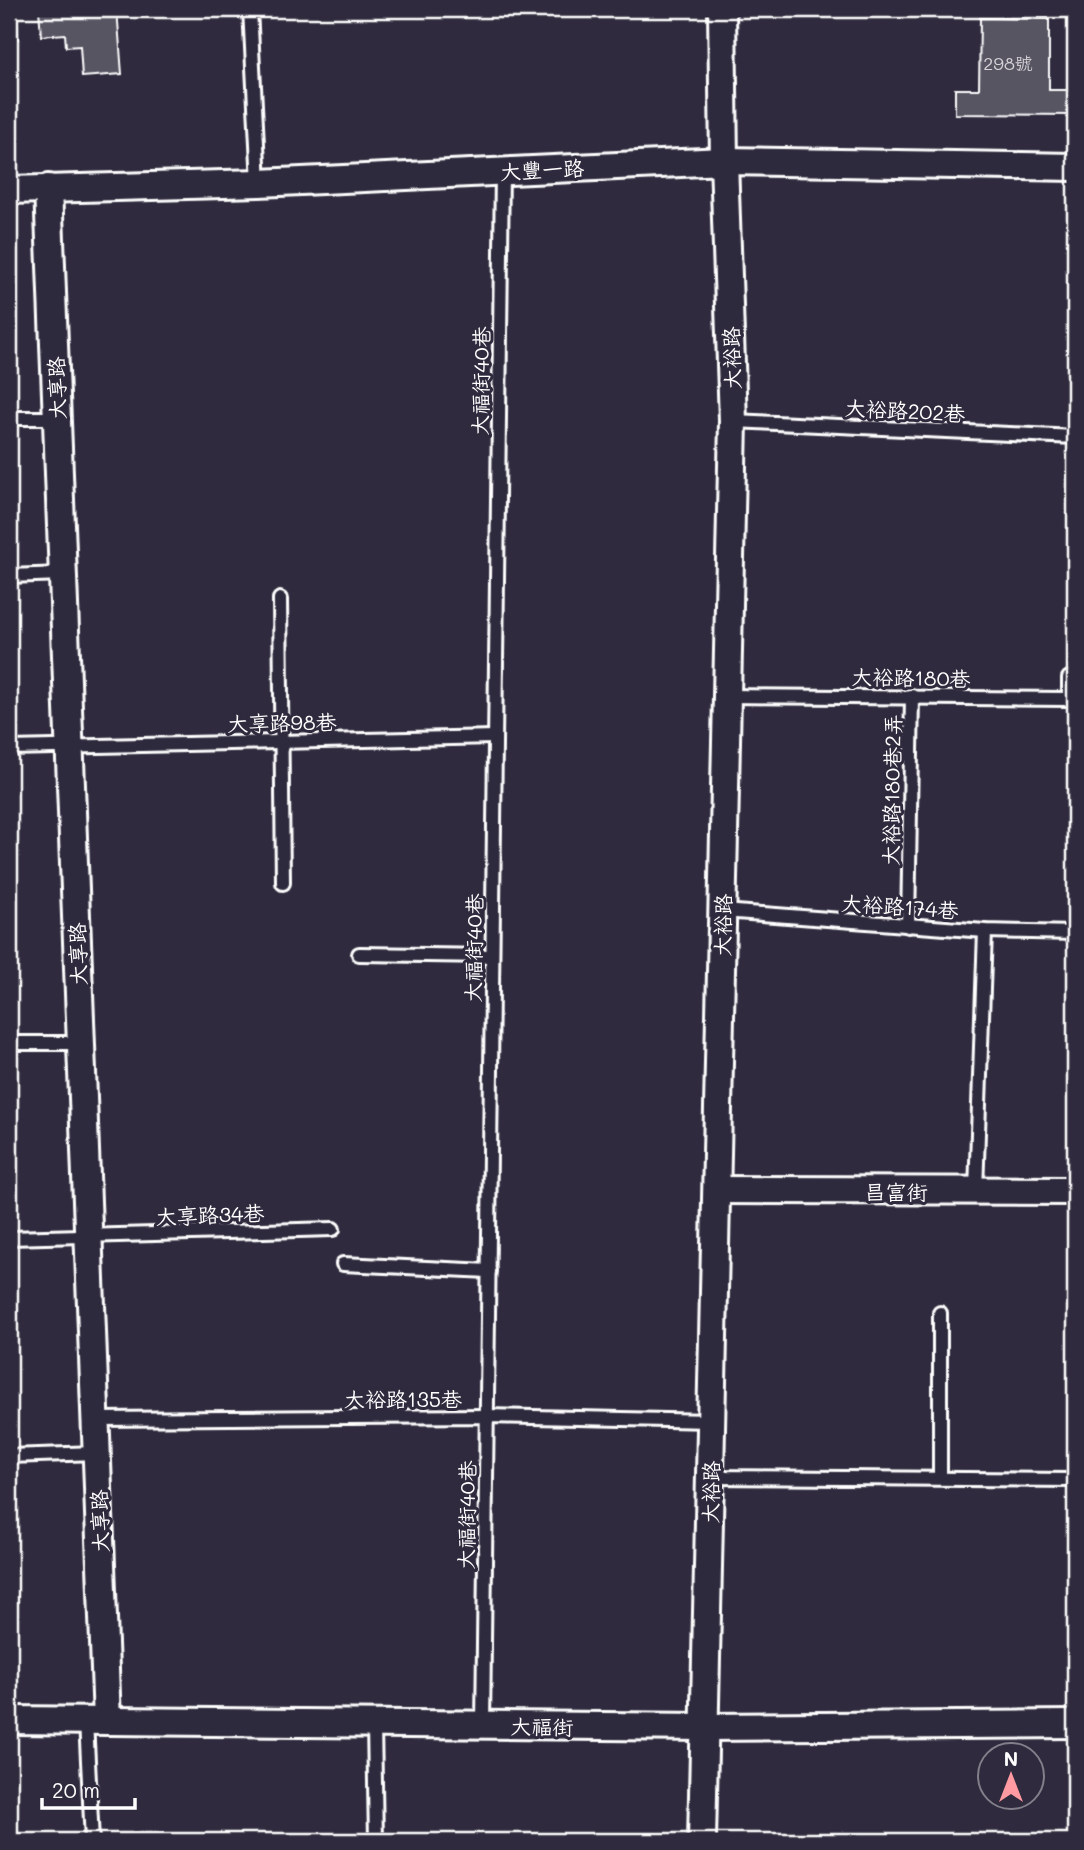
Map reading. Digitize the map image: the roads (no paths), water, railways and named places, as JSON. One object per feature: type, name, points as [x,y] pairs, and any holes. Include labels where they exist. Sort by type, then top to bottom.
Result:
[{"type":"street","name":"大裕路","points":[[702,1841],[733,421],[722,9]]},
{"type":"street","name":"大豐一路","points":[[9,190],[259,183],[724,161],[1075,167]]},
{"type":"street","name":"大享路","points":[[48,188],[97,1453],[96,1721]]},
{"type":"street","name":"昌富街","points":[[716,1190],[1075,1191]]},
{"type":"street","name":"大福街","points":[[9,1720],[705,1727],[1075,1724]]},
{"type":"lane","points":[[250,9],[259,183]]},
{"type":"lane","name":"大福街40巷","points":[[483,1725],[502,171]]},
{"type":"lane","points":[[9,418],[57,418]]},
{"type":"lane","name":"大裕路202巷","points":[[733,421],[1075,437]]},
{"type":"lane","points":[[9,576],[62,574]]},
{"type":"lane","points":[[280,599],[283,883]]},
{"type":"lane","name":"大裕路180巷","points":[[727,696],[1069,699],[1069,678],[1075,678]]},
{"type":"lane","name":"大裕路180巷2弄","points":[[908,926],[912,696]]},
{"type":"lane","name":"大享路98巷","points":[[9,748],[495,737]]},
{"type":"lane","name":"大裕路174巷","points":[[723,911],[985,932],[1075,933]]},
{"type":"lane","points":[[976,1191],[985,932]]},
{"type":"lane","points":[[359,954],[492,956]]},
{"type":"lane","points":[[9,1043],[80,1043]]},
{"type":"lane","name":"大享路34巷","points":[[9,1238],[333,1229]]},
{"type":"lane","points":[[343,1264],[489,1272]]},
{"type":"lane","points":[[940,1313],[940,1479]]},
{"type":"lane","name":"大裕路135巷","points":[[95,1419],[487,1416],[711,1422]]},
{"type":"lane","points":[[9,1456],[97,1453]]},
{"type":"lane","points":[[710,1477],[1075,1480]]},
{"type":"lane","points":[[92,1841],[96,1721]]},
{"type":"lane","points":[[374,1724],[376,1841]]}]
